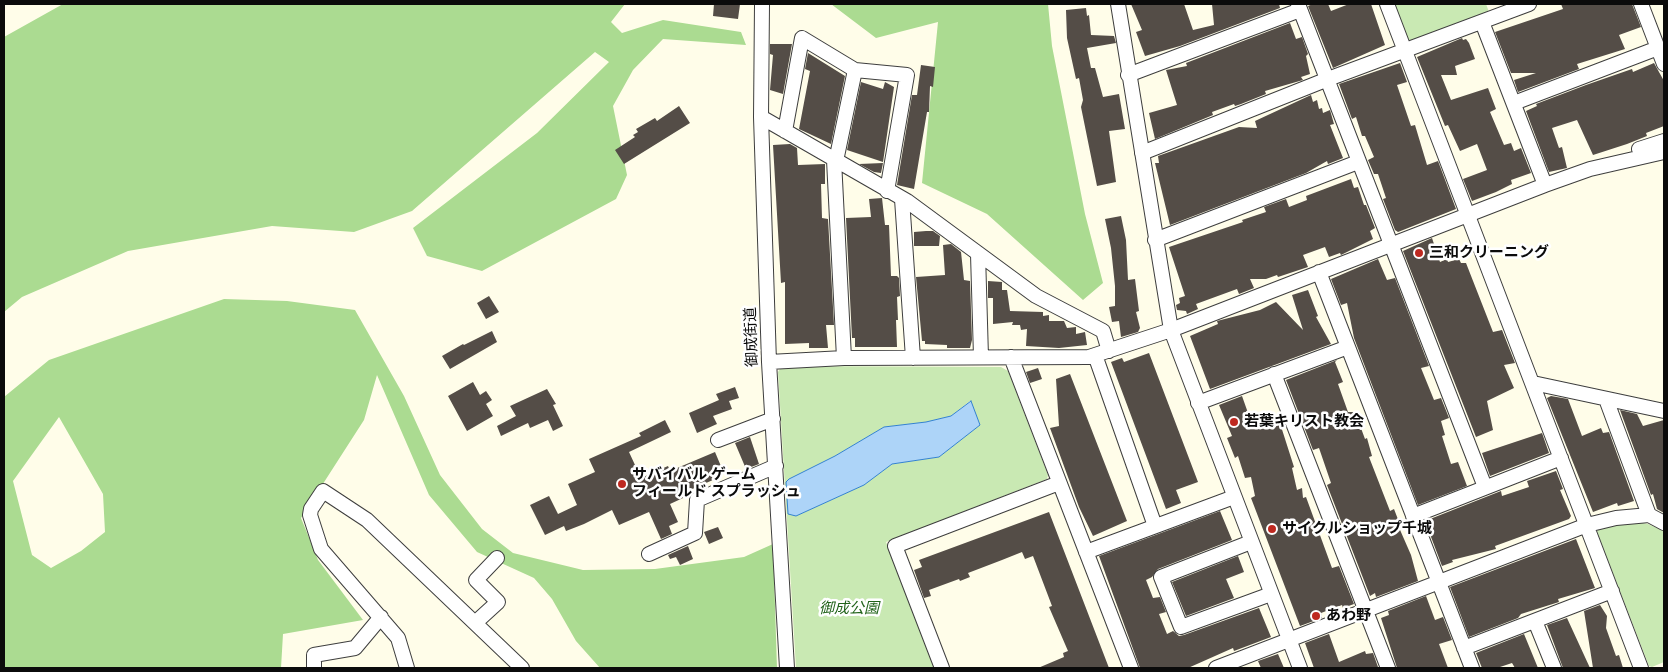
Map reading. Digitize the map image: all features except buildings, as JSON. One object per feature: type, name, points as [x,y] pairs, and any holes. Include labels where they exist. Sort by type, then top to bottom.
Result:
[{"type":"street","name":"御成街道","points":[[762,4],[761,117],[769,362],[786,668]]},
{"type":"street","points":[[1118,4],[1170,330],[1300,668]]},
{"type":"street","points":[[1386,4],[1641,668]]},
{"type":"street","points":[[1142,153],[1328,79],[1529,4]]},
{"type":"street","points":[[1642,4],[1664,64]]},
{"type":"street","points":[[1128,75],[1299,7],[1485,487]]},
{"type":"street","points":[[1482,22],[1546,184]]},
{"type":"street","points":[[785,131],[802,38],[855,70],[907,75],[887,191]]},
{"type":"street","points":[[1514,102],[1658,48]]},
{"type":"street","points":[[844,358],[835,161],[855,70]]},
{"type":"street","points":[[761,117],[902,199],[1036,296],[1103,331],[1102,353],[1155,526]]},
{"type":"street","points":[[769,362],[844,358],[1089,357],[1170,330],[1319,272],[1392,246],[1546,184],[1590,169],[1631,151],[1664,141]]},
{"type":"street","points":[[1590,169],[1664,152]]},
{"type":"street","points":[[1155,240],[1358,162]]},
{"type":"street","points":[[902,199],[913,358]]},
{"type":"street","points":[[978,254],[981,357]]},
{"type":"street","points":[[1319,272],[1472,668]]},
{"type":"street","points":[[1198,403],[1348,346]]},
{"type":"street","points":[[1011,357],[1131,668]]},
{"type":"street","points":[[1274,374],[1388,668]]},
{"type":"street","points":[[1533,383],[1664,411]]},
{"type":"street","points":[[1606,399],[1649,515]]},
{"type":"street","points":[[718,440],[773,419]]},
{"type":"street","points":[[1413,516],[1561,458]]},
{"type":"street","points":[[649,554],[695,533],[697,500],[776,466]]},
{"type":"street","points":[[942,668],[895,546],[1059,483]]},
{"type":"street","points":[[407,668],[398,638],[321,549],[310,515],[311,509],[323,491],[367,520],[522,668]]},
{"type":"street","points":[[1086,552],[1234,497]]},
{"type":"street","points":[[1216,668],[1587,525],[1616,518],[1649,515],[1664,523]]},
{"type":"street","points":[[1251,542],[1160,577],[1181,627],[1271,594]]},
{"type":"street","points":[[475,623],[498,602],[476,580],[498,558]]},
{"type":"street","points":[[1464,648],[1612,591]]},
{"type":"street","points":[[314,668],[314,656],[354,648],[381,617]]},
{"type":"street","points":[[1535,620],[1554,668]]},
{"type":"green space","points":[[63,4],[625,4],[611,22],[622,33],[663,20],[741,32],[746,45],[663,39],[633,70],[613,106],[627,175],[616,199],[482,271],[427,256],[413,228],[537,133],[609,62],[595,52],[412,211],[354,232],[272,226],[128,251],[22,297],[4,312],[4,37]]},
{"type":"green space","points":[[831,4],[1048,4],[1052,46],[1085,214],[1103,283],[1083,300],[987,214],[922,183],[938,22],[876,38]]},
{"type":"green space","points":[[1393,4],[1486,4],[1489,12],[1410,41],[1406,39]]},
{"type":"green space","points":[[224,299],[287,301],[355,310],[404,396],[440,475],[482,529],[513,553],[583,570],[655,569],[744,557],[773,544],[777,668],[600,668],[576,641],[552,599],[534,578],[477,552],[429,495],[377,375],[364,420],[301,518],[318,560],[363,620],[283,634],[281,668],[4,668],[4,397],[49,360]],"holes":[[[59,417],[103,494],[105,532],[81,551],[51,568],[32,555],[13,481]]]},
{"type":"green space","name":"御成公園","points":[[782,366],[1001,367],[1008,371],[1048,475],[1047,479],[886,542],[934,668],[796,668],[778,372]],"holes":[[[970,401],[980,425],[939,457],[892,464],[864,485],[796,516],[789,479],[835,456],[884,427],[927,422],[951,416]]]},
{"type":"green space","points":[[1632,521],[1648,524],[1664,531],[1664,662],[1652,667],[1649,666],[1597,532],[1599,527]]},
{"type":"water","points":[[971,401],[980,425],[939,457],[892,464],[864,485],[796,516],[788,514],[786,482],[789,479],[835,456],[884,427],[926,422],[951,416]]},
{"type":"place","name":"三和クリーニング","points":[[1419,253]]},
{"type":"place","name":"若葉キリスト教会","points":[[1234,422]]},
{"type":"place","name":"サバイバル ゲーム フィールド スプラッシュ","points":[[622,484]]},
{"type":"place","name":"サイクルショップ千城","points":[[1272,529]]},
{"type":"place","name":"あわ野","points":[[1316,616]]}]
